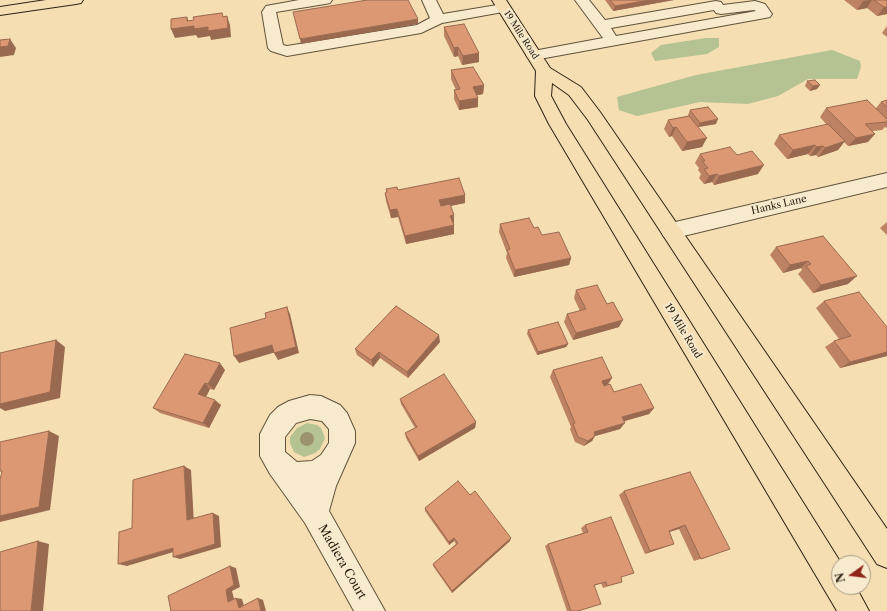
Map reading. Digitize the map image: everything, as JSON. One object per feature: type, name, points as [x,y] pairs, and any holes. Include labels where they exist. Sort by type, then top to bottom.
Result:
[{"type":"main road","points":[[0,10],[76,0]]},
{"type":"main road","name":"19 Mile Road","points":[[501,4],[539,63],[575,91],[617,150],[671,231],[879,528],[887,554]]},
{"type":"main road","name":"19 Mile Road","points":[[539,63],[543,96],[582,141],[843,600]]},
{"type":"main road","points":[[582,141],[608,144],[617,150]]},
{"type":"street","points":[[325,0],[271,9],[269,12],[276,48],[288,51],[421,29],[438,19],[501,4]]},
{"type":"street","points":[[429,0],[438,19]]},
{"type":"street","points":[[582,0],[614,41]]},
{"type":"street","points":[[601,25],[692,4],[720,9]]},
{"type":"street","points":[[539,63],[720,9]]},
{"type":"street","name":"Hanks Lane","points":[[671,231],[887,180]]},
{"type":"street","name":"Madiera Court","points":[[315,513],[323,486],[342,443],[342,431],[338,421],[331,413],[321,408],[310,407],[298,409],[287,415],[279,424],[274,434],[272,445],[273,456],[315,513],[370,611]]},
{"type":"street","points":[[279,465],[287,471],[297,475],[309,475],[320,471],[330,464],[337,455]]},
{"type":"green space","points":[[706,38],[719,38],[719,47],[707,54],[655,61],[651,53],[661,45]]},
{"type":"green space","points":[[832,50],[860,61],[861,67],[857,79],[808,79],[778,96],[748,104],[700,102],[637,116],[619,110],[617,97],[696,75]]},
{"type":"green space","points":[[307,423],[317,425],[321,428],[325,438],[320,449],[315,453],[304,457],[294,452],[290,443],[290,437],[297,428]]},
{"type":"building","points":[[367,0],[408,0],[418,19],[300,39],[293,12]]},
{"type":"building","points":[[610,0],[650,0],[615,6]]},
{"type":"building","points":[[874,0],[887,0],[887,7],[884,7]]},
{"type":"building","points":[[222,13],[223,17],[227,16],[228,28],[208,31],[208,27],[194,29],[194,26],[171,29],[171,19],[187,17],[187,21],[194,20],[193,17]]},
{"type":"building","points":[[464,24],[479,53],[463,56],[458,47],[454,48],[444,27]]},
{"type":"building","points":[[10,39],[8,46],[0,47],[0,40]]},
{"type":"building","points":[[473,67],[484,85],[473,87],[478,98],[459,101],[454,90],[460,89],[451,70]]},
{"type":"building","points":[[815,80],[820,85],[813,86],[807,81]]},
{"type":"building","points":[[867,100],[887,119],[887,122],[865,124],[875,134],[856,138],[826,108]]},
{"type":"building","points":[[887,100],[887,107],[881,102]]},
{"type":"building","points":[[708,107],[718,119],[700,123],[690,110]]},
{"type":"building","points":[[689,116],[707,138],[687,142],[676,127],[673,128],[668,120]]},
{"type":"building","points":[[828,124],[845,141],[825,148],[823,146],[816,147],[815,145],[793,150],[779,135]]},
{"type":"building","points":[[730,147],[737,155],[752,151],[764,165],[719,176],[717,174],[709,176],[704,169],[708,168],[702,161],[705,161],[700,154]]},
{"type":"building","points":[[459,178],[465,195],[439,200],[441,206],[450,204],[454,215],[450,216],[454,225],[405,236],[397,209],[390,210],[385,193],[387,192],[386,189],[397,187],[398,190]]},
{"type":"building","points":[[529,218],[534,228],[538,227],[542,235],[559,232],[571,258],[515,270],[507,250],[510,249],[500,224]]},
{"type":"building","points":[[823,236],[857,276],[821,285],[806,266],[811,264],[808,261],[790,265],[776,247]]},
{"type":"building","points":[[597,285],[607,304],[613,302],[623,320],[576,333],[567,314],[586,309],[576,290]]},
{"type":"building","points":[[859,292],[887,327],[887,352],[850,362],[834,341],[851,336],[824,301]]},
{"type":"building","points":[[396,306],[439,335],[407,372],[379,352],[371,360],[355,349]]},
{"type":"building","points":[[287,307],[296,347],[274,353],[272,345],[234,356],[230,328],[266,318],[265,313]]},
{"type":"building","points":[[558,322],[568,344],[538,352],[528,330]]},
{"type":"building","points":[[56,340],[50,392],[0,404],[0,353]]},
{"type":"building","points":[[185,354],[220,363],[208,384],[205,383],[198,394],[215,400],[203,423],[153,408]]},
{"type":"building","points":[[602,357],[612,378],[602,381],[604,386],[610,384],[614,392],[641,384],[654,408],[622,417],[625,423],[594,432],[595,436],[588,441],[578,437],[573,424],[575,423],[553,370]]},
{"type":"building","points":[[444,374],[476,422],[418,456],[405,433],[417,427],[400,399]]},
{"type":"building","points":[[49,431],[39,507],[0,516],[0,480],[2,471],[0,471],[0,442]]},
{"type":"building","points":[[184,466],[187,520],[213,513],[215,544],[173,557],[173,548],[118,564],[119,532],[132,528],[133,480]]},
{"type":"building","points":[[690,472],[730,549],[701,559],[685,525],[669,531],[674,544],[650,551],[624,491]]},
{"type":"building","points":[[458,481],[470,495],[475,491],[511,538],[452,591],[433,564],[458,543],[454,538],[449,542],[425,508]]},
{"type":"building","points":[[611,517],[634,573],[621,577],[622,582],[607,586],[606,582],[594,585],[601,604],[578,611],[571,611],[548,544],[588,532],[585,525]]},
{"type":"building","points":[[38,541],[31,611],[0,611],[0,552]]},
{"type":"building","points":[[230,566],[234,585],[226,590],[228,602],[236,598],[239,608],[258,598],[261,611],[171,611],[168,596]]}]
